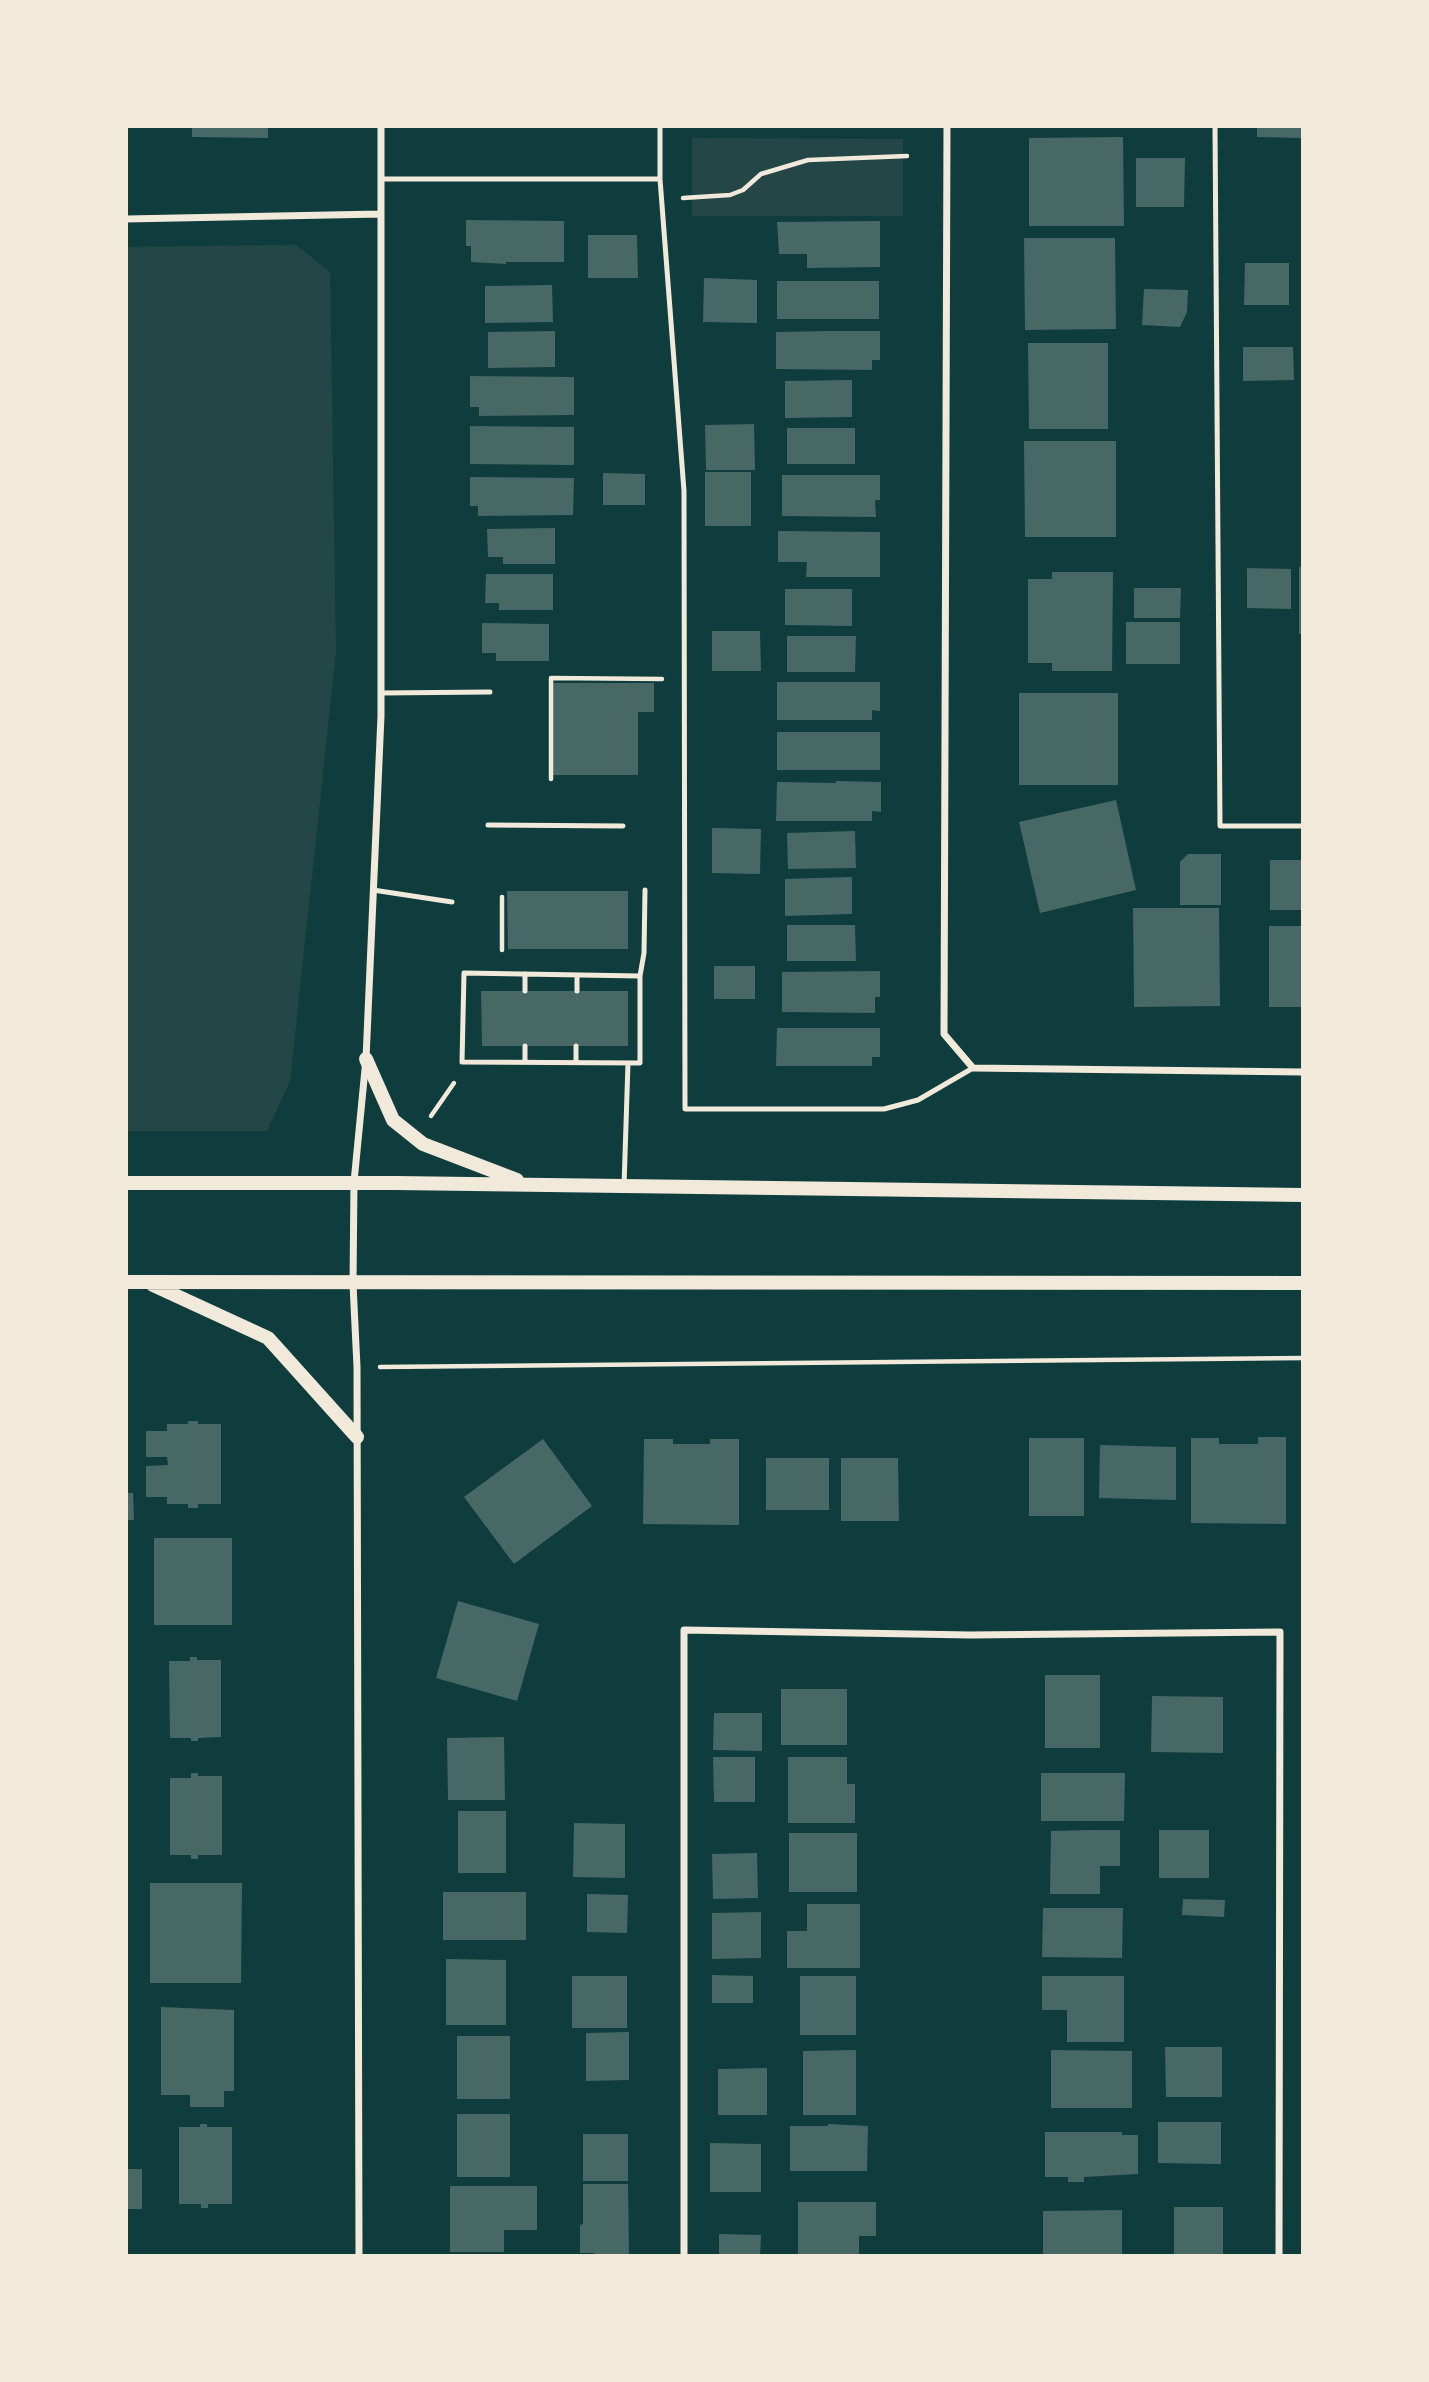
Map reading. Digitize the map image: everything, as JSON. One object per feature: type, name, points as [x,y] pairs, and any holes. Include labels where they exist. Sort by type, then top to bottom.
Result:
[{"type":"main road","points":[[366,1059],[393,1120],[423,1144],[528,1185]]},
{"type":"main road","points":[[126,1183],[354,1182],[1303,1195]]},
{"type":"main road","points":[[126,1282],[1303,1283]]},
{"type":"main road","points":[[149,1283],[268,1338],[357,1437]]},
{"type":"street","points":[[359,2256],[357,1367],[353,1284],[354,1182],[366,1059],[382,693],[381,126]]},
{"type":"street","points":[[947,126],[944,1034],[972,1068],[1303,1072]]},
{"type":"street","points":[[126,219],[380,214]]},
{"type":"street","points":[[684,2256],[684,1630],[970,1635],[1280,1632],[1279,2256]]},
{"type":"lane","points":[[660,126],[661,198],[684,491],[685,1109],[884,1109],[918,1100],[972,1068]]},
{"type":"lane","points":[[1216,126],[1220,826],[1303,826]]},
{"type":"lane","points":[[381,179],[660,179]]},
{"type":"lane","points":[[382,693],[490,692]]},
{"type":"lane","points":[[488,825],[623,826]]},
{"type":"lane","points":[[373,890],[452,902]]},
{"type":"lane","points":[[640,975],[464,973],[462,1062],[640,1063],[640,975],[645,890]]},
{"type":"lane","points":[[524,974],[524,991]]},
{"type":"lane","points":[[577,975],[577,991]]},
{"type":"lane","points":[[524,1046],[524,1062]]},
{"type":"lane","points":[[576,1046],[576,1062]]},
{"type":"lane","points":[[624,1186],[628,1063]]},
{"type":"path","points":[[661,198],[730,195],[743,190],[761,174],[808,160],[907,156]]},
{"type":"path","points":[[551,779],[551,678],[657,679]]},
{"type":"path","points":[[502,897],[502,953]]},
{"type":"path","points":[[428,1120],[454,1083]]},
{"type":"path","points":[[357,1367],[1303,1358]]},
{"type":"shaded area","points":[[692,138],[903,139],[903,216],[692,216]]},
{"type":"shaded area","points":[[296,245],[330,272],[336,652],[290,1081],[267,1131],[126,1131],[126,247]]},
{"type":"building","points":[[192,126],[268,126],[268,138],[192,137]]},
{"type":"building","points":[[1257,126],[1303,126],[1303,138],[1257,137]]},
{"type":"building","points":[[1123,137],[1124,226],[1029,226],[1029,138]]},
{"type":"building","points":[[1136,158],[1185,158],[1184,207],[1136,207]]},
{"type":"building","points":[[466,220],[564,221],[564,262],[471,262],[471,246],[466,246]]},
{"type":"building","points":[[880,221],[880,267],[807,268],[807,254],[779,254],[777,222]]},
{"type":"building","points":[[588,235],[637,235],[638,278],[588,278]]},
{"type":"building","points":[[1024,238],[1115,238],[1116,329],[1025,330]]},
{"type":"building","points":[[1245,263],[1289,263],[1289,305],[1244,305]]},
{"type":"building","points":[[704,278],[757,280],[757,323],[703,322]]},
{"type":"building","points":[[777,281],[879,281],[879,319],[777,319]]},
{"type":"building","points":[[552,285],[553,322],[485,323],[485,286]]},
{"type":"building","points":[[1144,289],[1188,290],[1187,312],[1180,327],[1142,325]]},
{"type":"building","points":[[555,331],[555,367],[488,368],[488,332]]},
{"type":"building","points":[[880,331],[880,360],[872,360],[872,370],[776,369],[776,332]]},
{"type":"building","points":[[1028,343],[1108,343],[1108,429],[1029,429]]},
{"type":"building","points":[[1243,347],[1293,347],[1294,380],[1243,381]]},
{"type":"building","points":[[470,376],[574,377],[574,415],[479,416],[479,407],[470,407]]},
{"type":"building","points":[[852,380],[852,417],[785,418],[785,381]]},
{"type":"building","points":[[754,424],[755,470],[706,470],[705,425]]},
{"type":"building","points":[[470,426],[574,427],[574,465],[470,464]]},
{"type":"building","points":[[787,428],[855,428],[855,464],[787,464]]},
{"type":"building","points":[[1024,441],[1116,441],[1116,537],[1025,537]]},
{"type":"building","points":[[705,472],[751,472],[751,526],[705,526]]},
{"type":"building","points":[[603,473],[645,474],[645,505],[603,505]]},
{"type":"building","points":[[782,475],[880,475],[880,500],[875,500],[876,517],[782,516]]},
{"type":"building","points":[[470,477],[574,478],[573,515],[478,516],[478,506],[470,506]]},
{"type":"building","points":[[555,528],[555,564],[503,564],[503,557],[488,557],[487,529]]},
{"type":"building","points":[[778,531],[880,532],[880,577],[806,577],[807,562],[778,562]]},
{"type":"building","points":[[1299,567],[1303,567],[1303,634],[1299,634]]},
{"type":"building","points":[[1247,568],[1291,569],[1291,609],[1247,608]]},
{"type":"building","points":[[1052,572],[1113,572],[1112,671],[1052,671],[1052,663],[1028,663],[1028,579],[1052,579]]},
{"type":"building","points":[[486,574],[553,574],[553,610],[499,610],[499,603],[485,603]]},
{"type":"building","points":[[1134,588],[1181,588],[1180,618],[1134,618]]},
{"type":"building","points":[[785,589],[852,589],[852,626],[785,625]]},
{"type":"building","points":[[1126,622],[1180,622],[1180,664],[1126,664]]},
{"type":"building","points":[[482,623],[549,624],[549,661],[496,661],[496,653],[482,653]]},
{"type":"building","points":[[712,631],[760,631],[761,671],[712,671]]},
{"type":"building","points":[[787,636],[856,636],[855,672],[787,672]]},
{"type":"building","points":[[777,682],[880,682],[880,711],[872,710],[872,720],[777,720]]},
{"type":"building","points":[[553,683],[654,683],[654,712],[638,712],[638,775],[553,775]]},
{"type":"building","points":[[1019,693],[1118,693],[1118,785],[1019,785]]},
{"type":"building","points":[[777,732],[880,732],[880,770],[777,770]]},
{"type":"building","points":[[777,782],[881,782],[881,812],[872,811],[872,821],[776,821]]},
{"type":"building","points":[[1116,800],[1136,890],[1040,913],[1019,822]]},
{"type":"building","points":[[712,828],[761,829],[760,874],[712,873]]},
{"type":"building","points":[[855,831],[856,868],[788,869],[787,833]]},
{"type":"building","points":[[1188,854],[1221,854],[1221,905],[1180,905],[1180,862]]},
{"type":"building","points":[[1270,860],[1303,860],[1303,910],[1270,910]]},
{"type":"building","points":[[852,877],[852,914],[785,916],[785,879]]},
{"type":"building","points":[[507,891],[628,891],[628,949],[508,949]]},
{"type":"building","points":[[1133,908],[1219,908],[1220,1006],[1134,1007]]},
{"type":"building","points":[[787,925],[855,925],[856,961],[787,961]]},
{"type":"building","points":[[1269,926],[1303,926],[1303,1007],[1269,1007]]},
{"type":"building","points":[[714,966],[755,966],[755,999],[714,999]]},
{"type":"building","points":[[880,971],[880,997],[875,997],[875,1013],[782,1012],[782,972]]},
{"type":"building","points":[[481,991],[628,991],[628,1046],[482,1046]]},
{"type":"building","points":[[777,1028],[880,1028],[880,1057],[872,1057],[872,1066],[776,1066]]},
{"type":"building","points":[[188,1421],[221,1424],[221,1504],[198,1504],[198,1508],[188,1508],[188,1504],[167,1504],[167,1497],[146,1497],[146,1466],[168,1465],[167,1457],[146,1457],[146,1431],[167,1431],[167,1424],[188,1424]]},
{"type":"building","points":[[1258,1437],[1286,1437],[1286,1524],[1191,1523],[1191,1438],[1219,1438],[1219,1444],[1258,1444]]},
{"type":"building","points":[[1029,1438],[1084,1438],[1084,1516],[1029,1516]]},
{"type":"building","points":[[543,1439],[592,1506],[514,1564],[464,1497]]},
{"type":"building","points":[[644,1439],[673,1439],[673,1444],[710,1444],[710,1439],[739,1439],[739,1525],[643,1524]]},
{"type":"building","points":[[1100,1445],[1176,1447],[1176,1500],[1099,1498]]},
{"type":"building","points":[[766,1458],[829,1458],[829,1510],[766,1510]]},
{"type":"building","points":[[841,1458],[898,1458],[899,1521],[841,1521]]},
{"type":"building","points":[[126,1493],[133,1493],[134,1520],[126,1520]]},
{"type":"building","points":[[154,1538],[232,1538],[232,1625],[154,1625]]},
{"type":"building","points":[[458,1601],[539,1624],[517,1701],[436,1678]]},
{"type":"building","points":[[190,1657],[197,1657],[197,1660],[221,1660],[221,1737],[198,1738],[198,1741],[191,1741],[191,1738],[170,1738],[169,1661],[190,1661]]},
{"type":"building","points":[[1045,1675],[1100,1675],[1100,1748],[1045,1748]]},
{"type":"building","points":[[781,1689],[847,1689],[847,1745],[781,1745]]},
{"type":"building","points":[[1152,1696],[1223,1697],[1223,1753],[1151,1752]]},
{"type":"building","points":[[714,1713],[762,1713],[762,1751],[713,1750]]},
{"type":"building","points":[[504,1737],[505,1800],[448,1800],[447,1738]]},
{"type":"building","points":[[713,1757],[755,1757],[755,1802],[714,1802]]},
{"type":"building","points":[[788,1757],[847,1757],[847,1784],[855,1784],[855,1823],[788,1823]]},
{"type":"building","points":[[191,1773],[198,1773],[198,1776],[222,1776],[222,1855],[198,1855],[198,1859],[191,1859],[191,1855],[170,1855],[170,1778],[191,1778]]},
{"type":"building","points":[[1041,1773],[1125,1773],[1124,1821],[1041,1821]]},
{"type":"building","points":[[458,1811],[506,1811],[506,1873],[458,1873]]},
{"type":"building","points":[[574,1823],[625,1824],[625,1878],[573,1877]]},
{"type":"building","points":[[1120,1830],[1120,1866],[1100,1866],[1100,1894],[1050,1894],[1051,1831]]},
{"type":"building","points":[[1159,1830],[1209,1830],[1209,1878],[1159,1878]]},
{"type":"building","points":[[789,1833],[857,1833],[857,1892],[789,1892]]},
{"type":"building","points":[[757,1853],[758,1898],[713,1899],[712,1854]]},
{"type":"building","points":[[150,1883],[242,1883],[241,1983],[150,1983]]},
{"type":"building","points":[[443,1892],[526,1892],[526,1940],[443,1940]]},
{"type":"building","points":[[587,1894],[628,1895],[627,1933],[587,1932]]},
{"type":"building","points":[[1183,1899],[1225,1900],[1224,1917],[1182,1915]]},
{"type":"building","points":[[807,1904],[860,1904],[860,1968],[787,1968],[787,1931],[807,1931]]},
{"type":"building","points":[[1043,1908],[1123,1908],[1122,1958],[1042,1957]]},
{"type":"building","points":[[761,1912],[761,1958],[712,1959],[712,1913]]},
{"type":"building","points":[[446,1959],[506,1960],[506,2025],[446,2025]]},
{"type":"building","points":[[712,1975],[753,1976],[753,2003],[712,2003]]},
{"type":"building","points":[[572,1976],[627,1976],[627,2028],[572,2028]]},
{"type":"building","points":[[800,1976],[856,1976],[856,2035],[800,2035]]},
{"type":"building","points":[[1042,1976],[1124,1976],[1124,2042],[1067,2042],[1067,2010],[1042,2010]]},
{"type":"building","points":[[161,2007],[234,2010],[234,2091],[224,2091],[224,2107],[190,2107],[190,2095],[161,2095]]},
{"type":"building","points":[[629,2032],[629,2080],[586,2081],[586,2033]]},
{"type":"building","points":[[457,2036],[510,2036],[510,2099],[457,2099]]},
{"type":"building","points":[[1165,2047],[1222,2047],[1222,2097],[1166,2097]]},
{"type":"building","points":[[856,2050],[856,2115],[803,2115],[803,2051]]},
{"type":"building","points":[[1051,2050],[1132,2051],[1132,2108],[1051,2108]]},
{"type":"building","points":[[767,2068],[767,2115],[718,2115],[718,2069]]},
{"type":"building","points":[[457,2114],[510,2114],[510,2177],[457,2177]]},
{"type":"building","points":[[1158,2122],[1221,2122],[1221,2164],[1158,2163]]},
{"type":"building","points":[[200,2124],[207,2124],[207,2127],[232,2127],[232,2204],[208,2204],[208,2208],[201,2208],[201,2204],[179,2204],[179,2127],[200,2127]]},
{"type":"building","points":[[790,2126],[868,2126],[867,2171],[790,2171]]},
{"type":"building","points":[[1045,2132],[1122,2132],[1122,2135],[1138,2135],[1138,2174],[1084,2177],[1084,2182],[1068,2182],[1068,2177],[1045,2177]]},
{"type":"building","points":[[583,2134],[628,2134],[628,2181],[583,2181]]},
{"type":"building","points":[[710,2143],[761,2144],[761,2192],[710,2192]]},
{"type":"building","points":[[126,2169],[142,2169],[142,2209],[126,2209]]},
{"type":"building","points":[[583,2184],[628,2184],[629,2255],[595,2256],[594,2253],[580,2253]]},
{"type":"building","points":[[450,2186],[537,2186],[537,2230],[504,2230],[504,2252],[450,2252]]},
{"type":"building","points":[[798,2202],[876,2202],[876,2236],[859,2236],[859,2256],[798,2256]]},
{"type":"building","points":[[1174,2207],[1223,2207],[1223,2254],[1174,2254]]},
{"type":"building","points":[[1122,2210],[1122,2256],[1043,2256],[1043,2211]]},
{"type":"building","points":[[719,2234],[761,2235],[760,2256],[719,2256]]}]
